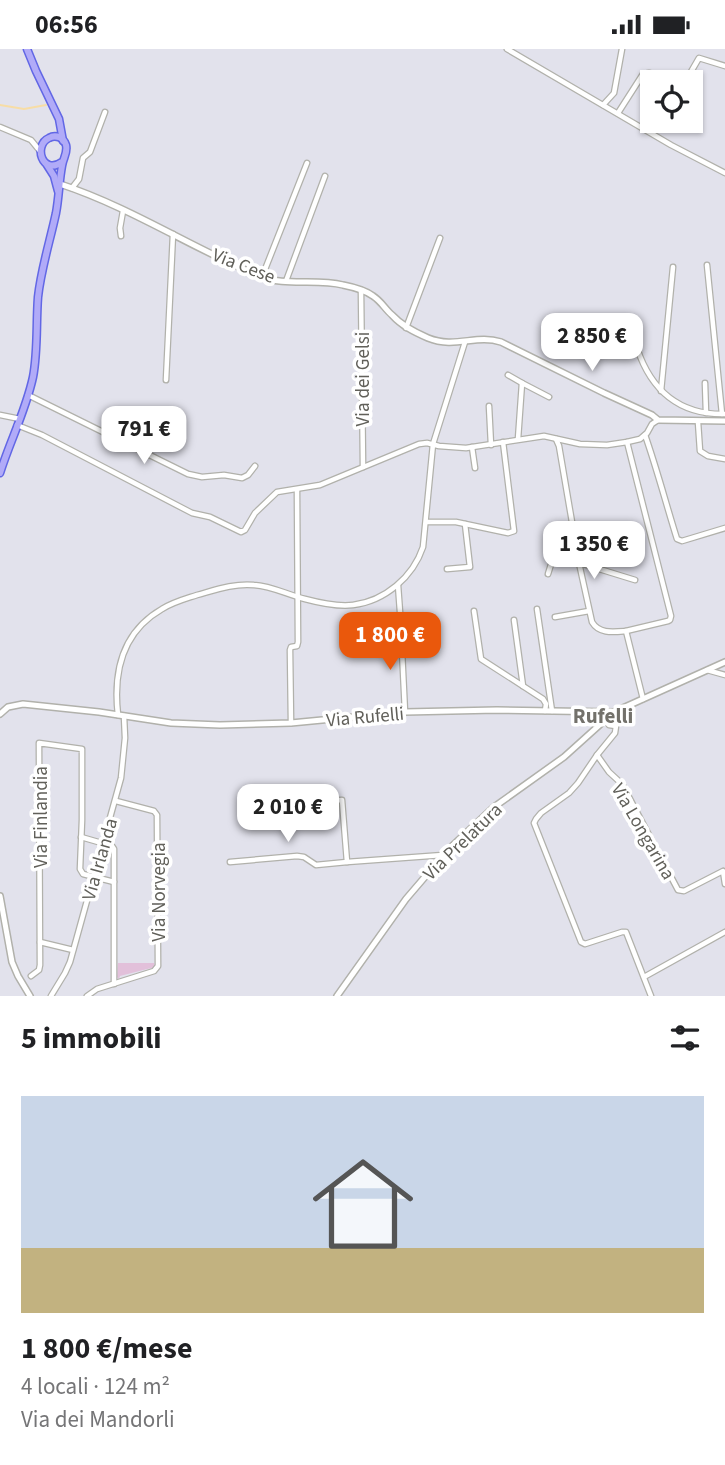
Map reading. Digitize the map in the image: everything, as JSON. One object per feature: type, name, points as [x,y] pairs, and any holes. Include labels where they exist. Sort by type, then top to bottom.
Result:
[{"type":"main road","points":[[0,473],[29,395],[35,365],[40,288],[59,196],[62,162],[66,153],[59,119],[27,49]]},
{"type":"main road","points":[[59,119],[55,129],[42,145],[41,153],[54,176],[59,196]]},
{"type":"main road","points":[[47,139],[58,137],[63,141]]},
{"type":"main road","points":[[47,165],[54,166],[62,162]]},
{"type":"street","points":[[507,49],[675,147],[725,173]]},
{"type":"street","points":[[603,105],[614,93],[622,49]]},
{"type":"street","points":[[618,113],[643,74],[682,81],[688,77],[699,58],[725,66]]},
{"type":"street","points":[[72,188],[79,179],[83,158],[90,152],[105,112]]},
{"type":"street","points":[[0,127],[31,140],[47,139]]},
{"type":"street","points":[[31,140],[41,153]]},
{"type":"street","points":[[262,277],[307,163]]},
{"type":"street","points":[[286,281],[325,176]]},
{"type":"street","name":"Via Cese","points":[[60,184],[262,277],[286,281],[332,282],[361,291],[374,297],[407,328],[439,342],[488,339],[503,343],[658,420]]},
{"type":"street","points":[[121,236],[123,211]]},
{"type":"street","points":[[166,380],[173,235]]},
{"type":"street","points":[[407,328],[440,238]]},
{"type":"street","points":[[637,348],[647,373],[662,391],[681,405],[706,413],[723,414],[707,265]]},
{"type":"street","points":[[662,391],[673,267]]},
{"type":"street","name":"Via dei Gelsi","points":[[361,291],[363,467]]},
{"type":"street","points":[[400,611],[398,585],[422,552],[433,444],[465,342]]},
{"type":"street","points":[[508,375],[549,397]]},
{"type":"street","points":[[518,439],[523,383]]},
{"type":"street","points":[[705,383],[706,413]]},
{"type":"street","points":[[29,395],[188,474],[243,478],[255,466]]},
{"type":"street","points":[[489,406],[491,445]]},
{"type":"street","points":[[0,415],[192,513],[212,518],[240,532],[245,530],[255,513],[275,493],[320,485],[419,444],[472,447],[541,436],[594,446],[640,439],[658,420],[725,421]]},
{"type":"street","points":[[698,422],[701,451],[708,456],[725,459]]},
{"type":"street","points":[[645,435],[677,539],[682,541],[725,528]]},
{"type":"street","points":[[556,438],[589,611],[597,628],[611,632],[668,621],[671,617],[627,442]]},
{"type":"street","points":[[560,457],[563,441]]},
{"type":"street","points":[[427,522],[446,521],[508,533],[514,530],[503,442]]},
{"type":"street","points":[[472,447],[475,468]]},
{"type":"street","points":[[291,723],[289,650],[298,643],[297,490]]},
{"type":"street","points":[[447,569],[470,567],[465,524]]},
{"type":"street","points":[[548,573],[554,557],[635,580]]},
{"type":"street","name":"Via Irlanda","points":[[51,996],[67,969],[116,801],[123,768],[125,731],[117,687],[121,659],[135,632],[154,614],[173,603],[235,586],[262,586],[325,603],[352,605],[380,596],[398,585]]},
{"type":"street","points":[[537,609],[549,711]]},
{"type":"street","points":[[474,611],[481,659],[543,699],[549,711]]},
{"type":"street","points":[[555,617],[589,611]]},
{"type":"street","points":[[514,620],[523,686]]},
{"type":"street","points":[[401,630],[405,712]]},
{"type":"street","points":[[626,631],[643,699]]},
{"type":"street","name":"Via Rufelli","points":[[0,714],[8,707],[21,704],[198,725],[291,723],[405,712],[614,712],[725,662]]},
{"type":"street","points":[[706,670],[725,675]]},
{"type":"street","name":"Via Prelatura","points":[[337,996],[406,899],[443,855],[489,811],[564,757],[614,712]]},
{"type":"street","points":[[606,720],[609,725],[616,726],[616,731],[576,786],[541,813],[535,824],[581,942],[585,944],[625,932],[651,996]]},
{"type":"street","name":"Via Finlandia","points":[[31,976],[40,968],[39,743],[82,749],[80,870],[83,874],[94,876]]},
{"type":"street","name":"Via Longarina","points":[[597,755],[622,784],[678,890],[684,891],[724,871],[725,884]]},
{"type":"street","points":[[254,805],[342,800],[347,862]]},
{"type":"street","name":"Via Norvegia","points":[[114,984],[154,971],[158,966],[157,814],[116,801]]},
{"type":"street","points":[[82,837],[112,846],[114,849],[114,984],[97,989],[87,996]]},
{"type":"street","points":[[230,862],[297,856],[316,865],[443,855]]},
{"type":"street","points":[[94,876],[114,882]]},
{"type":"street","points":[[0,896],[11,960],[29,995]]},
{"type":"street","points":[[644,977],[725,932]]},
{"type":"street","points":[[40,942],[73,950]]},
{"type":"shaded area","points":[[118,963],[154,963],[155,967],[120,976],[119,979]]},
{"type":"waterway","points":[[0,105],[24,109],[46,105]]},
{"type":"district","name":"Rufelli","points":[[603,716]]}]
